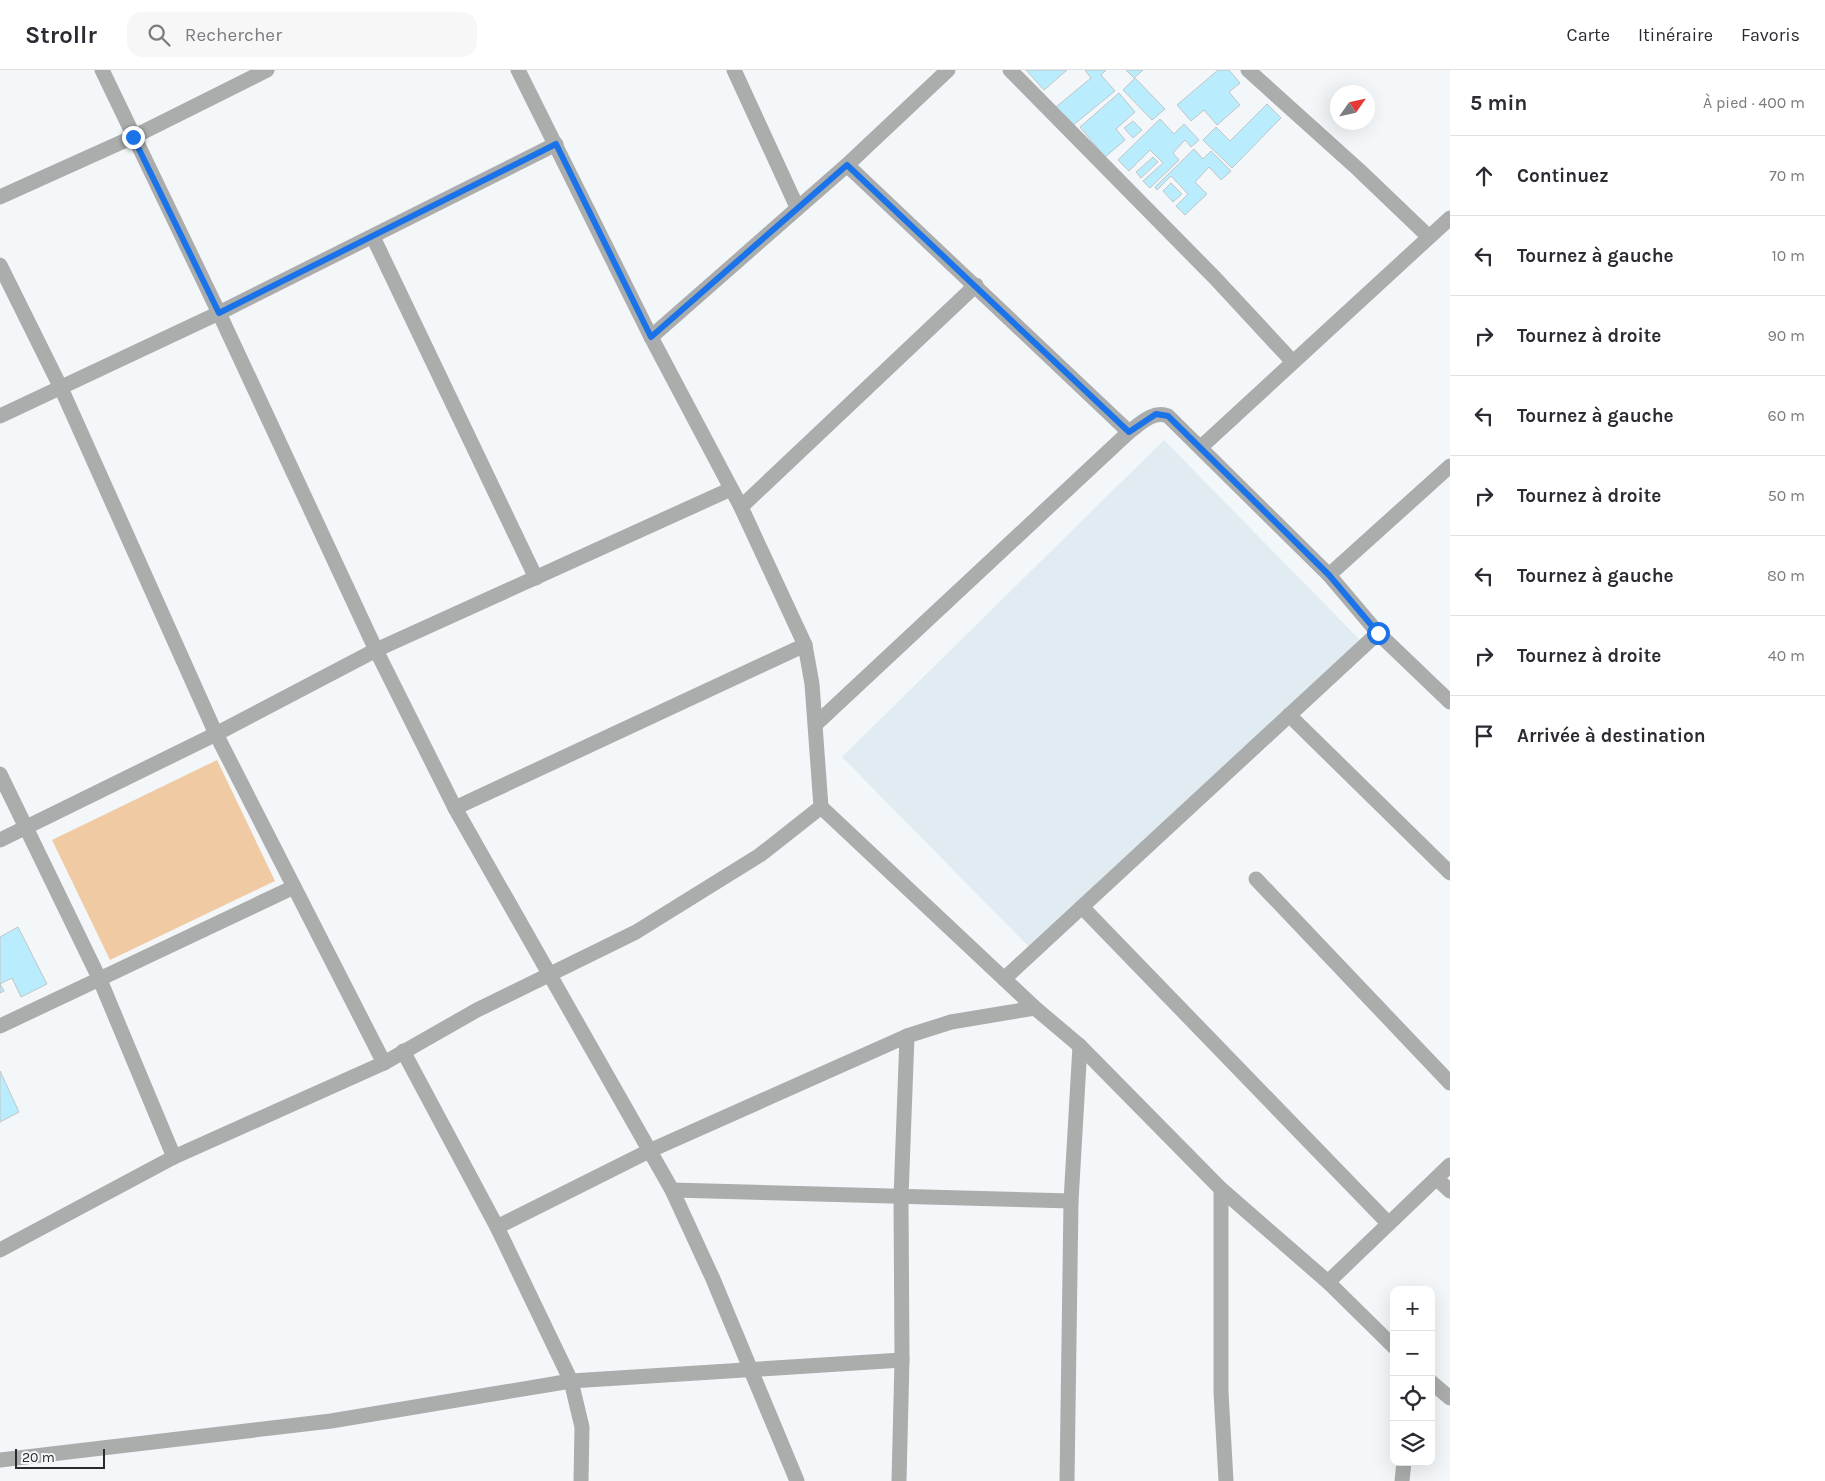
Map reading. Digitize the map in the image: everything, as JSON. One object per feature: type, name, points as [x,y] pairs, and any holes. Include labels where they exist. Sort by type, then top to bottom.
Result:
[{"type":"street","points":[[102,70],[219,313],[376,650],[455,808],[672,1190],[713,1279],[797,1481]]},
{"type":"street","points":[[0,197],[133,137],[267,70]]},
{"type":"street","points":[[518,70],[651,337],[741,507],[805,644],[816,724],[821,807],[1035,1008],[1080,1046],[1221,1189],[1328,1282],[1390,1343]]},
{"type":"street","points":[[734,70],[796,207]]},
{"type":"street","points":[[651,337],[796,207],[847,165],[948,70]]},
{"type":"street","points":[[1010,70],[1215,278],[1293,362]]},
{"type":"street","points":[[1248,70],[1359,170],[1429,237]]},
{"type":"street","points":[[0,416],[219,313],[556,144]]},
{"type":"street","points":[[847,165],[976,285],[1129,432]]},
{"type":"street","points":[[1201,447],[1450,218]]},
{"type":"street","points":[[373,237],[536,578]]},
{"type":"street","points":[[0,265],[61,388],[216,734],[384,1063]]},
{"type":"street","points":[[741,507],[976,285]]},
{"type":"street","points":[[816,724],[1129,432],[1156,414],[1161,413],[1168,416],[1201,447],[1329,575],[1378,633],[1450,702]]},
{"type":"street","points":[[1329,575],[1450,466]]},
{"type":"street","points":[[0,840],[216,734],[376,650],[731,488]]},
{"type":"street","points":[[1004,979],[1378,633]]},
{"type":"street","points":[[455,808],[805,644]]},
{"type":"street","points":[[1289,714],[1450,873]]},
{"type":"street","points":[[0,774],[25,829],[100,980],[174,1157]]},
{"type":"street","points":[[0,1250],[174,1157],[384,1063],[477,1010],[636,932],[760,855],[821,807]]},
{"type":"street","points":[[1256,879],[1450,1083]]},
{"type":"street","points":[[0,1026],[294,887]]},
{"type":"street","points":[[1082,907],[1388,1223]]},
{"type":"street","points":[[497,1227],[649,1151],[907,1036],[951,1022],[1035,1008]]},
{"type":"street","points":[[899,1481],[902,1360],[901,1197],[907,1036]]},
{"type":"street","points":[[1067,1481],[1071,1201],[1080,1046]]},
{"type":"street","points":[[403,1051],[497,1227],[571,1381],[582,1427],[581,1481]]},
{"type":"street","points":[[1328,1282],[1450,1166]]},
{"type":"street","points":[[1437,1179],[1450,1191]]},
{"type":"street","points":[[1221,1189],[1221,1392],[1226,1481]]},
{"type":"street","points":[[672,1190],[1071,1201]]},
{"type":"street","points":[[0,1460],[331,1421],[571,1381],[902,1360]]},
{"type":"street","points":[[1435,1385],[1450,1398]]},
{"type":"street","points":[[1402,1481],[1404,1466]]},
{"type":"shaded area","points":[[1164,440],[1360,640],[1039,957],[842,757]]},
{"type":"shaded area","points":[[217,760],[275,881],[110,960],[52,840]]},
{"type":"building","points":[[1026,70],[1067,70],[1044,90]]},
{"type":"building","points":[[1085,70],[1106,70],[1101,75],[1115,91],[1072,126],[1056,107],[1091,78]]},
{"type":"building","points":[[1126,70],[1143,70],[1134,78]]},
{"type":"building","points":[[1218,70],[1229,70],[1240,83],[1229,92],[1240,105],[1217,125],[1204,110],[1191,121],[1177,105]]},
{"type":"building","points":[[1135,78],[1165,109],[1152,120],[1123,90]]},
{"type":"building","points":[[1119,93],[1135,112],[1116,129],[1125,140],[1105,157],[1080,127]]},
{"type":"building","points":[[1267,104],[1281,118],[1232,168],[1203,140],[1216,127],[1230,141]]},
{"type":"building","points":[[1160,119],[1174,134],[1184,124],[1199,140],[1191,147],[1185,140],[1173,153],[1179,160],[1150,188],[1143,181],[1163,163],[1150,150],[1129,171],[1118,160]]},
{"type":"building","points":[[1133,121],[1142,130],[1133,138],[1124,128]]},
{"type":"building","points":[[1194,149],[1203,159],[1211,151],[1231,171],[1221,180],[1209,167],[1195,182],[1207,194],[1185,215],[1176,206],[1188,194],[1171,176],[1157,190],[1155,187]]},
{"type":"building","points":[[1153,157],[1158,162],[1141,178],[1136,172]]},
{"type":"building","points":[[1171,183],[1182,194],[1173,202],[1163,191]]},
{"type":"building","points":[[18,927],[47,984],[21,997],[12,978],[0,984],[0,937]]},
{"type":"building","points":[[0,984],[4,991],[0,993]]},
{"type":"building","points":[[0,1071],[19,1112],[0,1122]]},
{"type":"route","points":[[133,137],[219,313],[556,144],[651,337],[796,207],[847,165],[976,285],[1129,432],[1156,414],[1161,413],[1168,416],[1329,575],[1378,633]]}]
